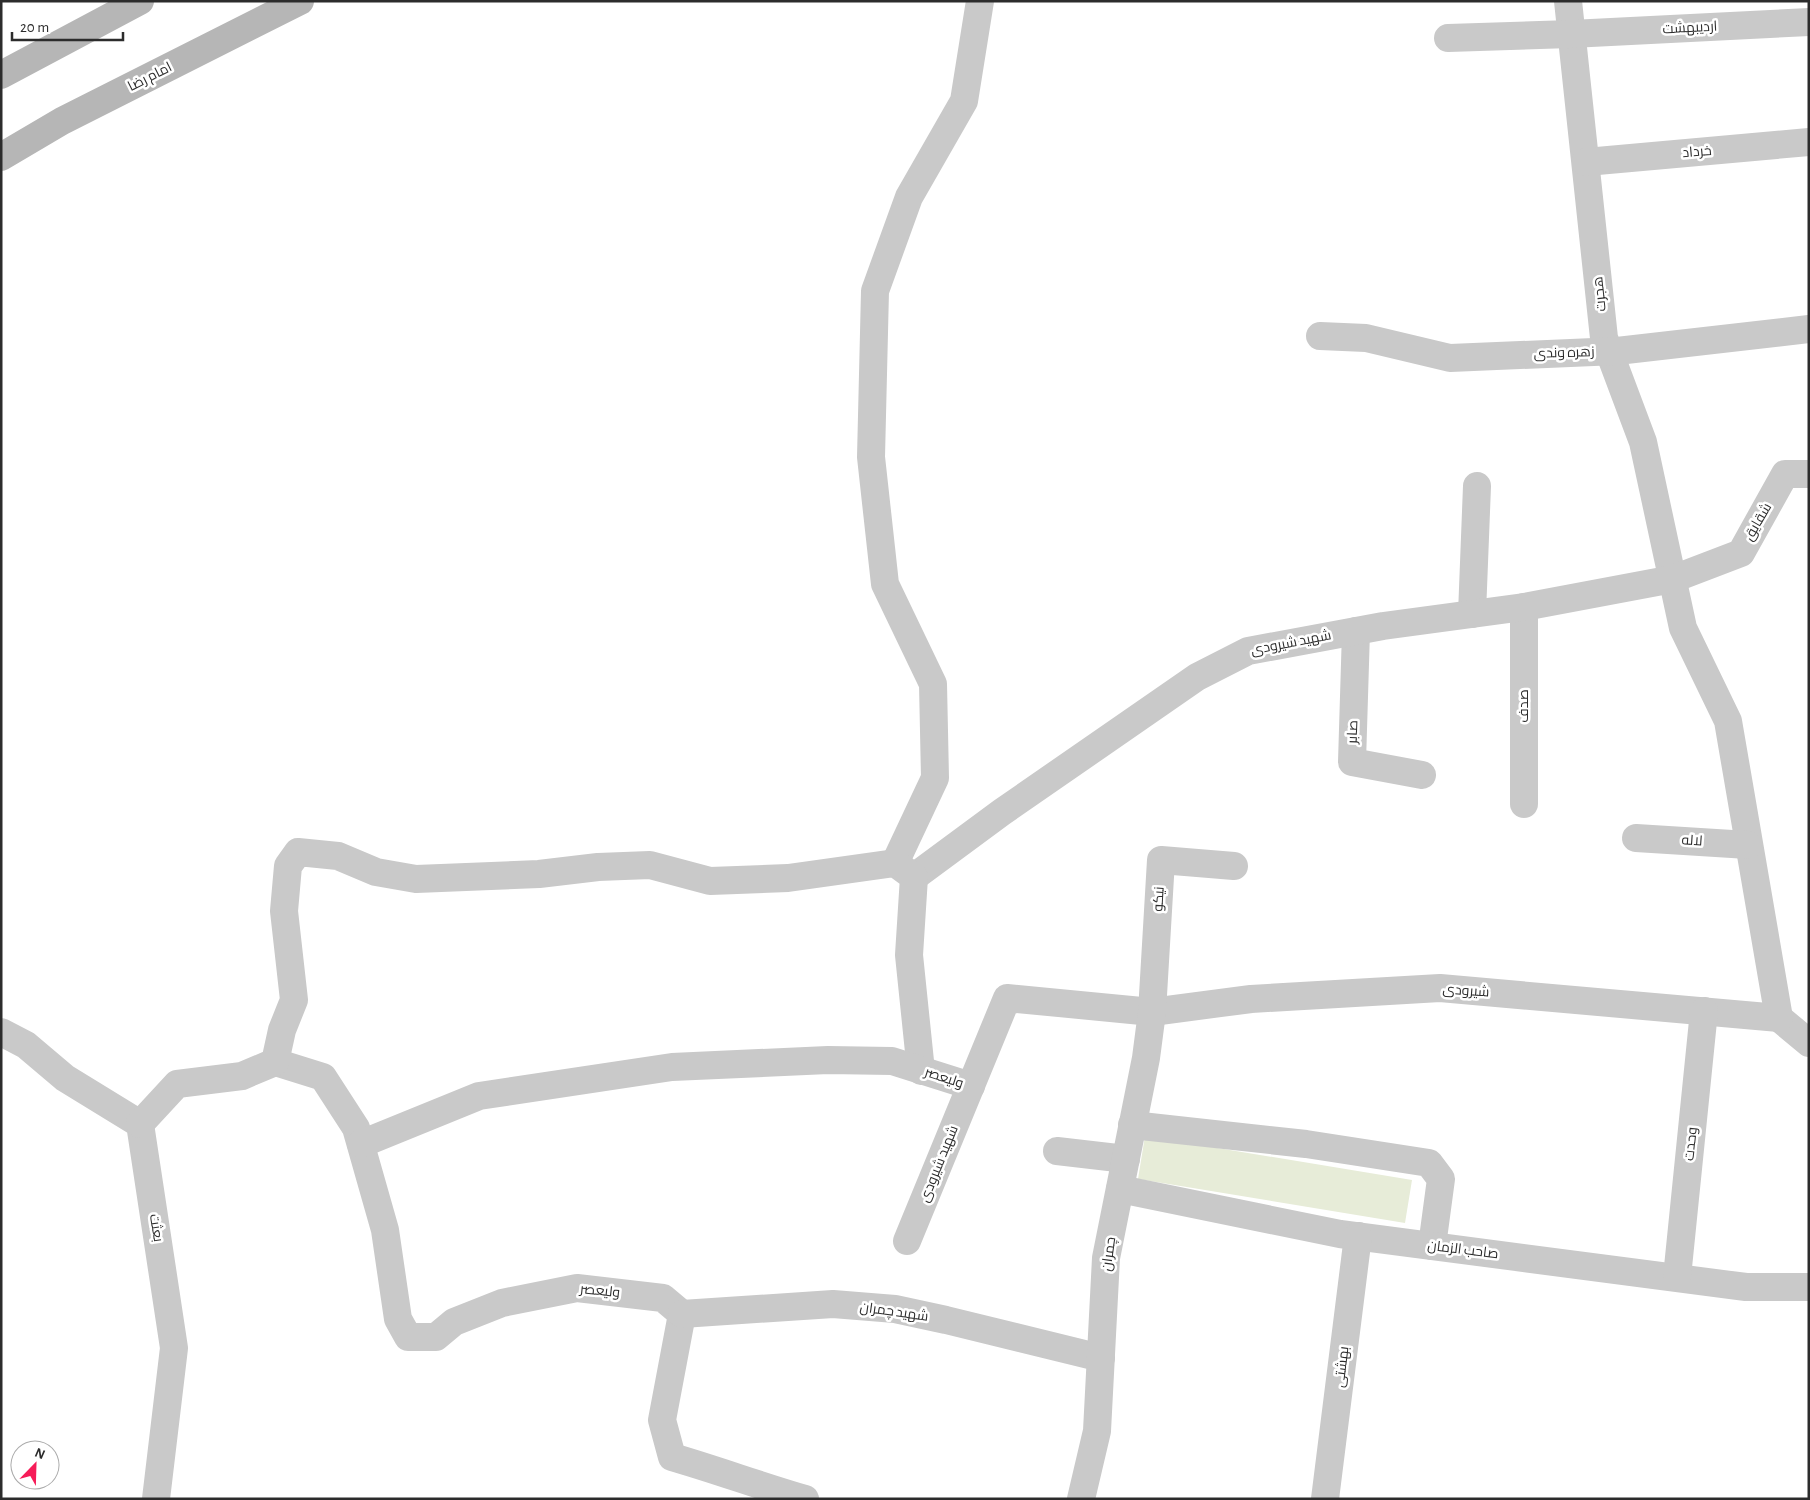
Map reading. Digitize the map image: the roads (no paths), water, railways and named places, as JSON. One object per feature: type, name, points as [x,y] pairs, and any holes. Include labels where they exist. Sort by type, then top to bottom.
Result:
[{"type":"main road","points":[[1,75],[140,1]]},
{"type":"main road","name":"امام رضا","points":[[1,156],[62,121],[300,1]]},
{"type":"street","points":[[921,1071],[909,955],[905,870],[935,778],[932,684],[885,584],[871,457],[875,292],[909,197],[964,101],[980,1]]},
{"type":"street","name":"هجرت","points":[[1568,1],[1604,338],[1643,442],[1683,628],[1728,721],[1779,1018]]},
{"type":"street","name":"اردیبهشت","points":[[1448,38],[1809,22]]},
{"type":"street","name":"خرداد","points":[[1586,162],[1809,142]]},
{"type":"street","name":"زهره وندی","points":[[1320,336],[1366,338],[1450,358],[1609,352],[1809,329]]},
{"type":"street","name":"شقایق","points":[[1673,579],[1741,553],[1785,474],[1809,474]]},
{"type":"street","points":[[1472,614],[1477,486]]},
{"type":"street","name":"شهید شیرودی","points":[[905,870],[1002,812],[1197,677],[1248,651],[1356,631],[1524,607],[1673,579]]},
{"type":"street","name":"صدف","points":[[1524,607],[1524,804]]},
{"type":"street","name":"صابر","points":[[1356,631],[1352,762],[1422,775]]},
{"type":"street","name":"لاله","points":[[1636,838],[1748,845]]},
{"type":"street","points":[[1,1032],[26,1045],[65,1078],[140,1124],[177,1084],[242,1076],[276,1062],[282,1030],[294,1000],[284,911],[288,866],[298,852],[338,856],[376,872],[416,879],[539,874],[598,867],[650,864],[710,881],[905,870]]},
{"type":"street","name":"نیکو","points":[[1152,1012],[1161,860],[1234,866]]},
{"type":"street","name":"شیرودی","points":[[970,1086],[1007,998],[1152,1012],[1251,999],[1440,988],[1779,1018]]},
{"type":"street","name":"وحدت","points":[[1677,1277],[1704,1011]]},
{"type":"street","name":"چمران","points":[[1081,1499],[1097,1431],[1106,1258],[1146,1058],[1152,1012]]},
{"type":"street","points":[[1779,1018],[1809,1043]]},
{"type":"street","name":"ولیعصر","points":[[361,1144],[479,1096],[672,1067],[828,1060],[892,1061],[970,1086]]},
{"type":"street","name":"ولیعصر","points":[[276,1062],[323,1077],[356,1128],[385,1230],[398,1319],[408,1337],[436,1337],[454,1322],[502,1303],[577,1288],[663,1298],[682,1314]]},
{"type":"street","name":"شهید شیرودی","points":[[907,1241],[970,1086]]},
{"type":"street","name":"بعثت","points":[[140,1124],[174,1348],[156,1499]]},
{"type":"street","points":[[1132,1125],[1306,1144],[1429,1163],[1441,1179],[1432,1246]]},
{"type":"street","points":[[1057,1151],[1126,1159]]},
{"type":"street","name":"صاحب الزمان","points":[[1120,1189],[1330,1232],[1358,1236],[1746,1287],[1809,1287]]},
{"type":"street","name":"بهشتی","points":[[1325,1499],[1358,1236]]},
{"type":"street","name":"شهید چمران","points":[[682,1314],[833,1304],[895,1309],[1101,1358]]},
{"type":"street","points":[[682,1314],[662,1420],[672,1457],[712,1468],[766,1488],[805,1499]]}]
